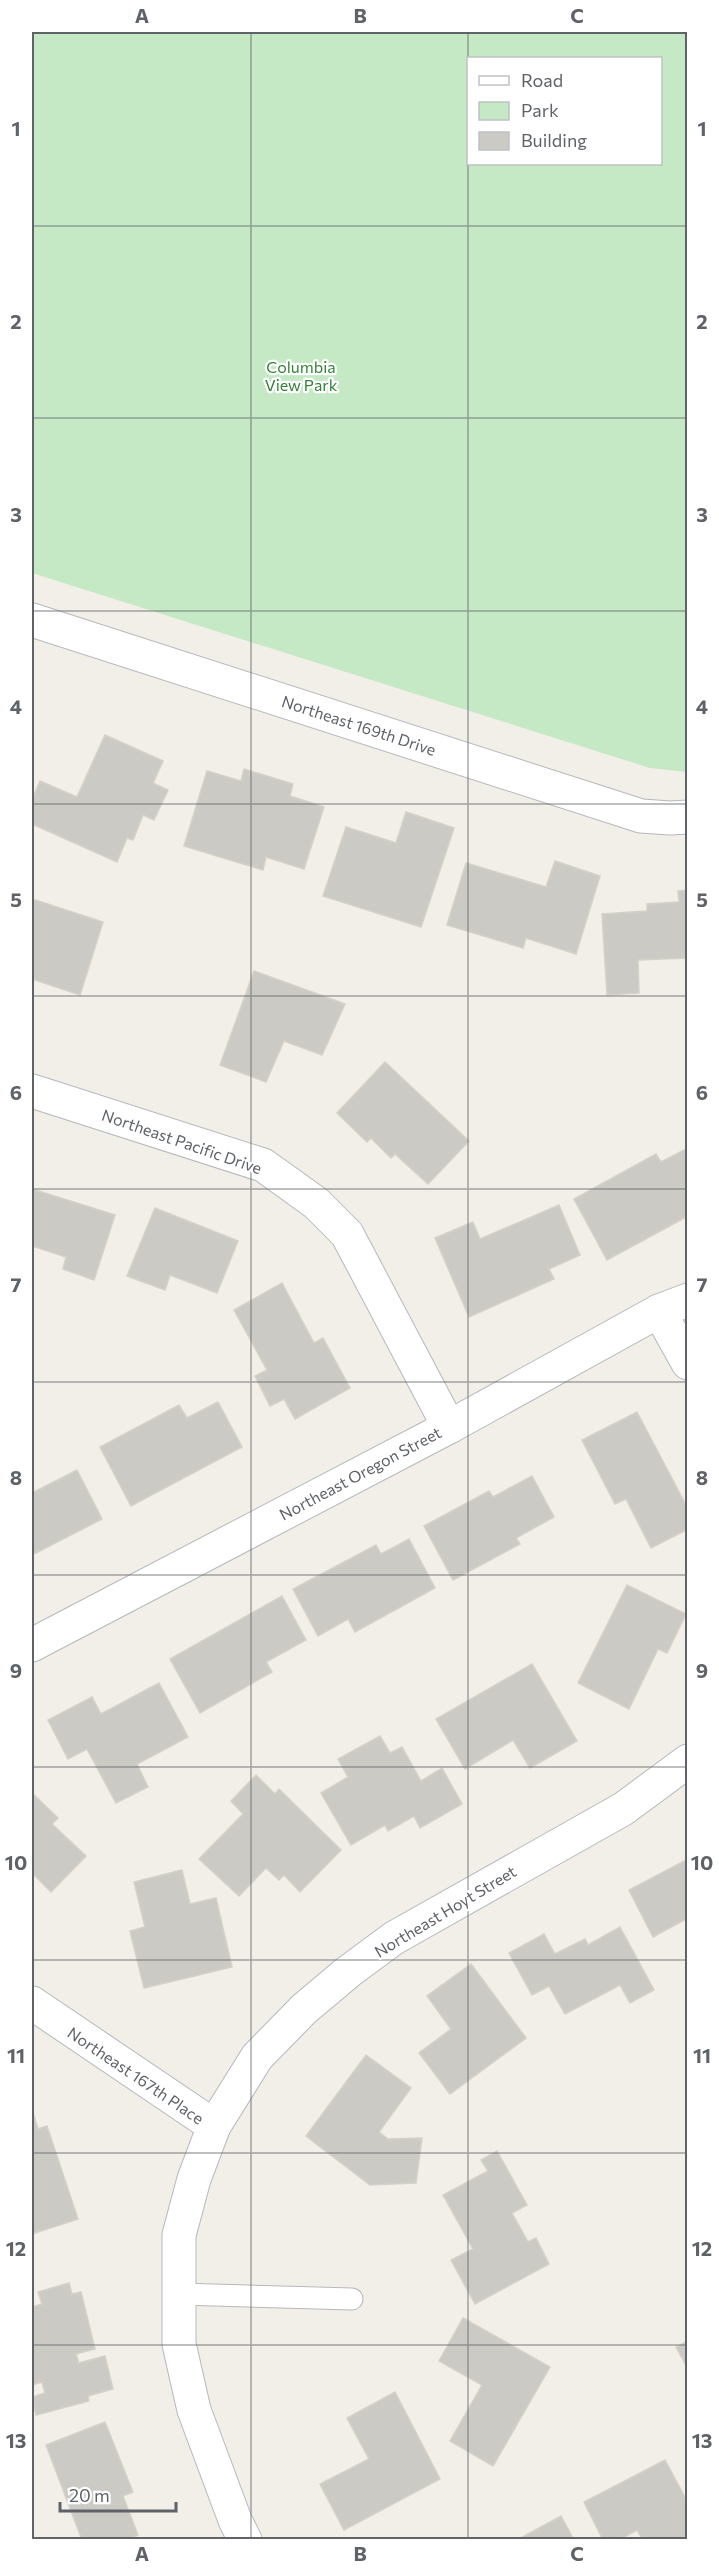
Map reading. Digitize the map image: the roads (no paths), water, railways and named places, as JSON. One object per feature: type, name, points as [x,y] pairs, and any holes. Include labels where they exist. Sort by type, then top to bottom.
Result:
[{"type":"street","name":"Northeast 169th Drive","points":[[32,620],[641,816],[687,817]]},
{"type":"street","name":"Northeast Pacific Drive","points":[[32,1091],[263,1165],[316,1203],[347,1234],[448,1427]]},
{"type":"street","name":"Northeast Oregon Street","points":[[32,1645],[673,1306]]},
{"type":"street","points":[[673,1306],[687,1364]]},
{"type":"street","name":"Northeast Hoyt Street","points":[[214,2127],[256,2057],[304,2009],[348,1972],[394,1938],[624,1809],[687,1761]]},
{"type":"street","name":"Northeast 167th Place","points":[[32,2003],[214,2127],[194,2179],[179,2235],[179,2344],[194,2410],[231,2510],[245,2540]]},
{"type":"lane","points":[[180,2294],[352,2299]]},
{"type":"park label","name":"Columbia View Park","points":[[301,375]]}]
